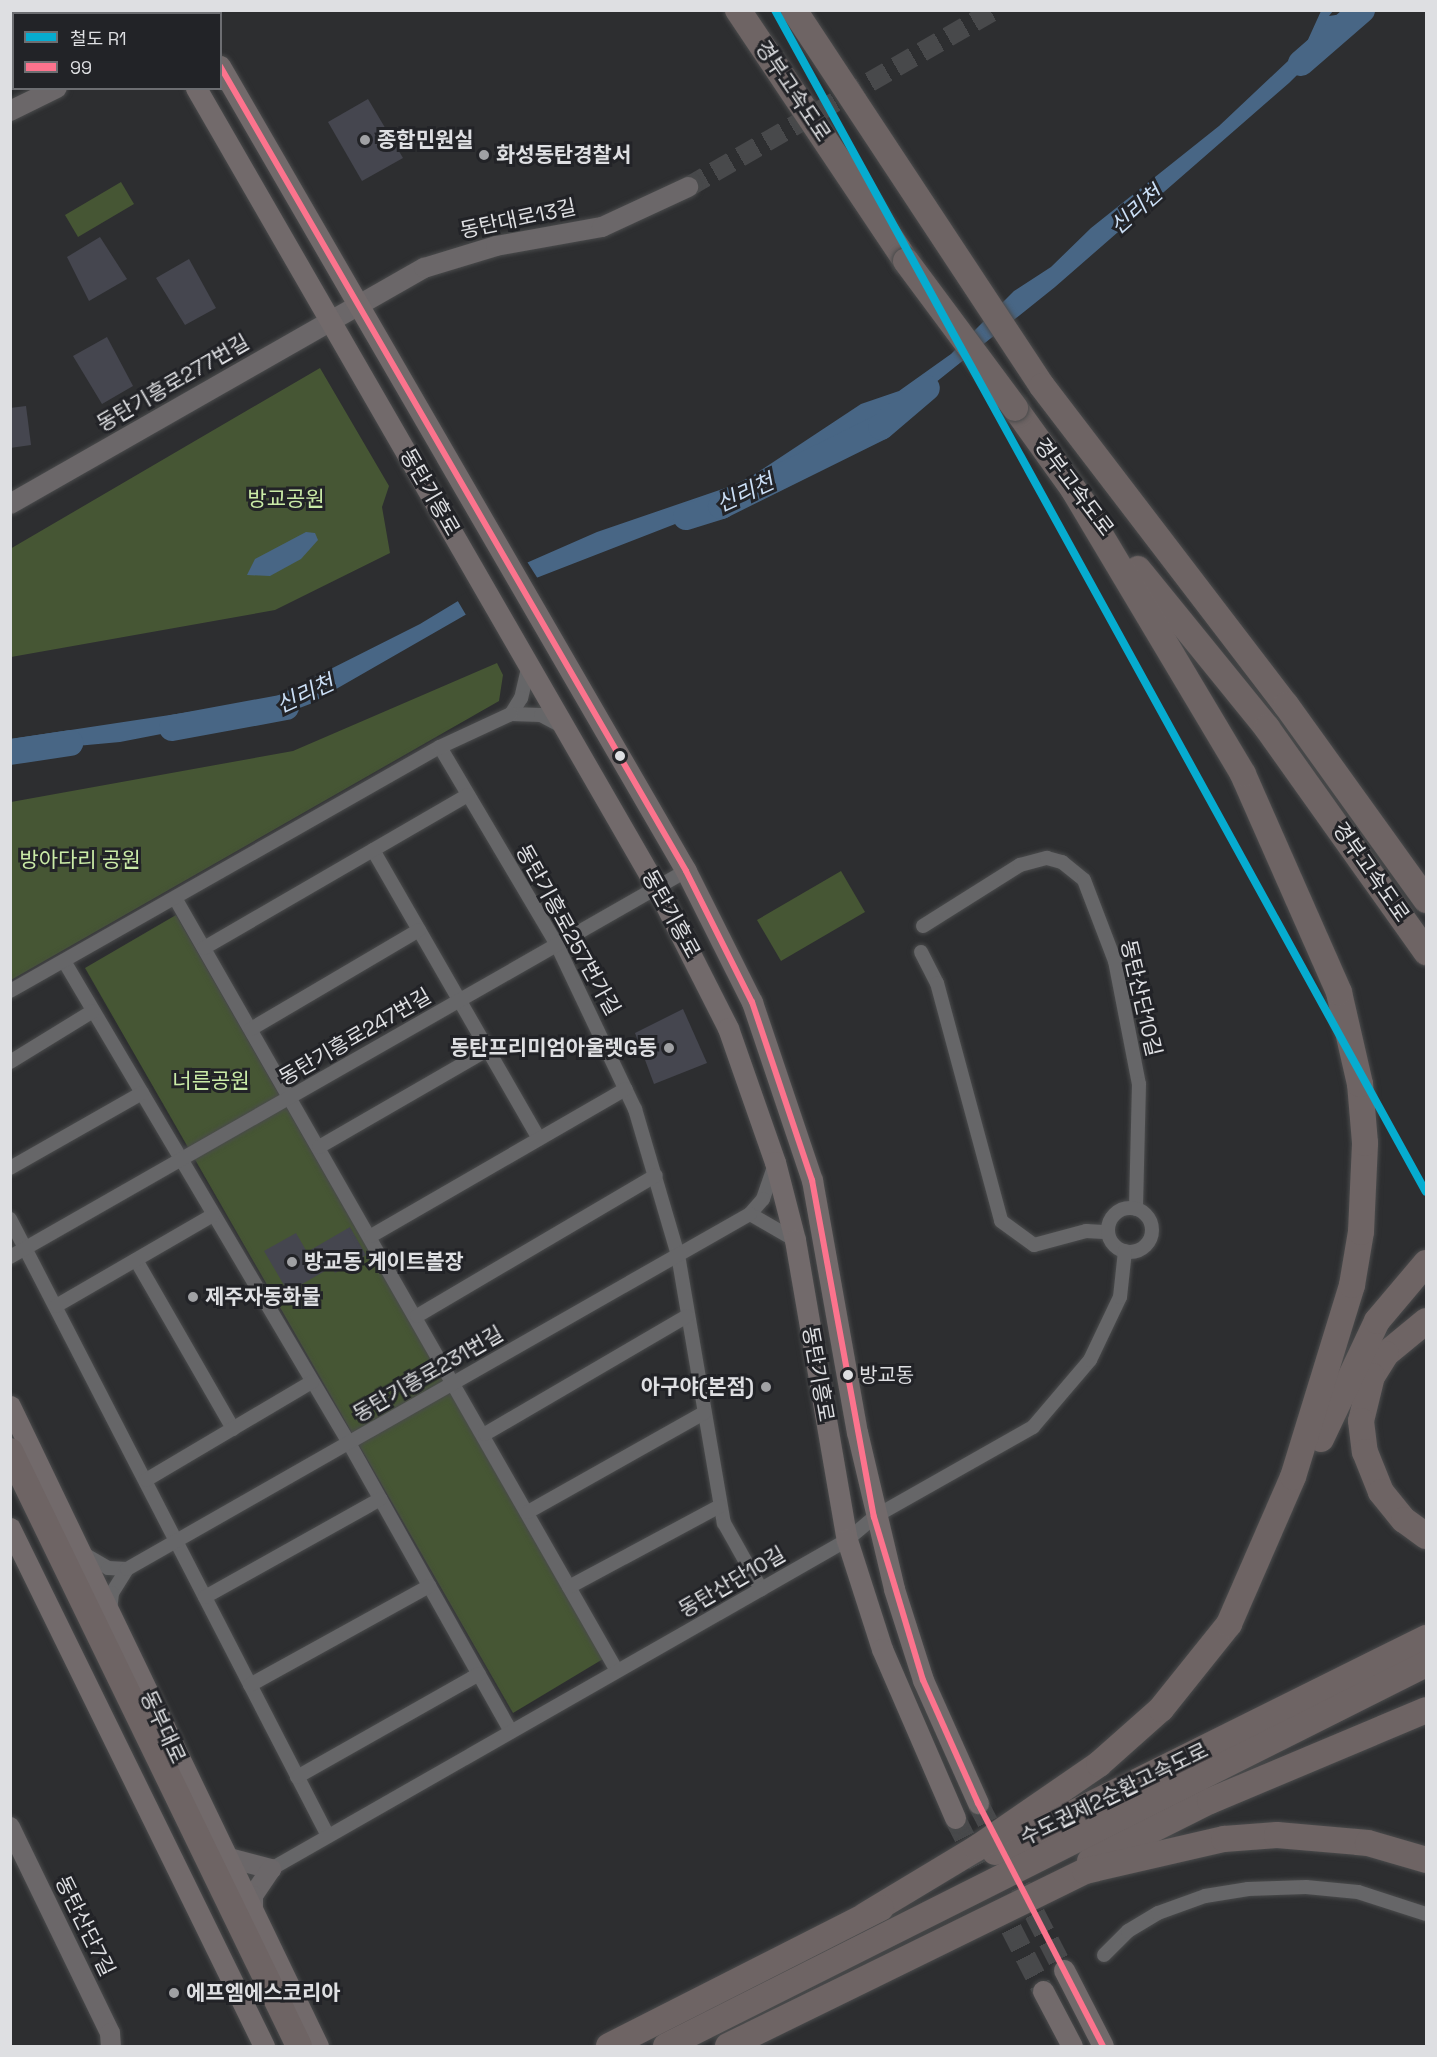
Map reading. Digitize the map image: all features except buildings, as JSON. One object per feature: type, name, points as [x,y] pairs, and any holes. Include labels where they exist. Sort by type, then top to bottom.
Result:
[{"type":"highway","name":"경부고속도로","points":[[738,10],[906,261],[1074,490],[1267,728],[1426,952]]},
{"type":"highway","name":"경부고속도로","points":[[794,10],[940,238],[1042,386],[1286,705],[1426,900]]},
{"type":"highway","points":[[1074,490],[1175,655],[1275,838],[1339,992],[1360,1084],[1364,1189],[1352,1285],[1293,1477],[1229,1624]]},
{"type":"highway","points":[[866,1915],[977,1848],[1099,1764],[1161,1709],[1229,1624],[1311,1464],[1360,1352],[1401,1288],[1426,1263]]},
{"type":"highway","points":[[1426,1321],[1386,1354],[1372,1376],[1361,1421],[1365,1452],[1381,1492],[1404,1520],[1426,1536]]},
{"type":"highway","name":"동부대로","points":[[10,1450],[299,2046]]},
{"type":"highway","name":"동부대로","points":[[10,1484],[281,2046]]},
{"type":"highway","name":"수도권제2순환고속도로","points":[[609,2046],[866,1915],[1426,1638]]},
{"type":"highway","name":"수도권제2순환고속도로","points":[[666,2046],[1426,1664]]},
{"type":"highway","points":[[728,2046],[1011,1905],[1160,1825],[1426,1710]]},
{"type":"highway","points":[[1011,1905],[1085,1871],[1224,1839],[1317,1836],[1368,1843],[1426,1860]]},
{"type":"main road","name":"동탄기흥로","points":[[222,69],[360,303],[686,871],[752,1002],[795,1119],[826,1241],[874,1517],[923,1680],[978,1803]]},
{"type":"main road","name":"동탄기흥로","points":[[197,90],[657,888],[728,1028],[775,1162],[795,1240],[847,1540],[882,1649],[955,1818]]},
{"type":"main road","name":"동부대로","points":[[14,1418],[253,1916],[318,2046]]},
{"type":"main road","points":[[10,1528],[264,2046]]},
{"type":"main road","points":[[1064,1970],[1104,2046]]},
{"type":"main road","points":[[1043,1991],[1072,2046]]},
{"type":"street","points":[[10,111],[53,90]]},
{"type":"street","name":"동탄대로13길","points":[[360,303],[446,260],[602,227],[688,187]]},
{"type":"street","name":"동탄기흥로277번길","points":[[10,504],[360,303]]},
{"type":"street","points":[[511,714],[525,685],[524,655]]},
{"type":"street","points":[[10,991],[440,747],[511,714],[541,715],[566,728]]},
{"type":"street","name":"동탄기흥로257번가길","points":[[440,747],[557,945],[626,1089],[656,1175],[678,1255],[724,1523],[761,1589]]},
{"type":"street","points":[[204,948],[468,795]]},
{"type":"street","points":[[373,850],[539,1139]]},
{"type":"street","name":"동탄산단10길","points":[[923,926],[1020,865],[1047,858],[1062,862],[1084,880],[1115,961],[1139,1084],[1136,1209]]},
{"type":"street","name":"동탄기흥로247번길","points":[[10,1257],[686,871]]},
{"type":"street","points":[[175,898],[455,1382],[617,1671]]},
{"type":"street","points":[[251,1029],[419,930]]},
{"type":"street","points":[[921,952],[937,982],[1001,1221],[1034,1245],[1086,1231],[1108,1232]]},
{"type":"street","points":[[64,961],[348,1443],[512,1732]]},
{"type":"street","points":[[10,1062],[93,1011]]},
{"type":"street","points":[[319,1147],[488,1050]]},
{"type":"street","points":[[370,1236],[626,1089]]},
{"type":"street","points":[[10,1168],[142,1094]]},
{"type":"street","points":[[775,1162],[763,1199],[750,1214],[795,1240]]},
{"type":"street","points":[[417,1316],[656,1175]]},
{"type":"street","points":[[1136,1209],[1151,1224],[1150,1239],[1140,1250],[1125,1251],[1113,1244],[1108,1232],[1116,1213],[1136,1209]]},
{"type":"street","name":"동탄기흥로231번길","points":[[127,1569],[750,1214]]},
{"type":"street","points":[[56,1306],[213,1215]]},
{"type":"street","points":[[10,1219],[27,1248],[328,1836]]},
{"type":"street","name":"동탄산단10길","points":[[271,1869],[847,1540],[874,1517],[1034,1427],[1090,1360],[1120,1297],[1125,1251]]},
{"type":"street","points":[[136,1260],[233,1429]]},
{"type":"street","points":[[484,1434],[687,1316]]},
{"type":"street","points":[[146,1480],[312,1382]]},
{"type":"street","points":[[528,1512],[704,1413]]},
{"type":"street","points":[[205,1597],[380,1499]]},
{"type":"street","points":[[570,1587],[720,1506]]},
{"type":"street","points":[[78,1549],[94,1563],[127,1569],[112,1593],[110,1615]]},
{"type":"street","points":[[250,1686],[429,1586]]},
{"type":"street","points":[[297,1777],[479,1674]]},
{"type":"street","name":"동탄산단7길","points":[[10,1827],[110,2033],[111,2046]]},
{"type":"street","points":[[225,1857],[271,1869],[253,1896],[253,1916]]},
{"type":"street","points":[[1104,1955],[1128,1931],[1158,1913],[1205,1896],[1248,1889],[1306,1887],[1359,1892],[1426,1914]]},
{"type":"green space","points":[[121,182],[134,204],[78,237],[65,215]]},
{"type":"green space","name":"방교공원","points":[[320,368],[389,486],[382,507],[390,553],[275,610],[11,657],[10,549]]},
{"type":"green space","name":"방아다리 공원","points":[[497,663],[503,675],[499,701],[11,980],[11,802],[293,751]]},
{"type":"green space","points":[[841,871],[865,912],[781,961],[757,920]]},
{"type":"green space","name":"너른공원","points":[[176,915],[603,1659],[513,1713],[85,968]]},
{"type":"water","points":[[1321,11],[1333,11],[1329,16],[1362,11],[1289,83],[1055,287],[900,411],[860,437],[719,507],[513,587],[500,580],[507,591],[310,704],[268,720],[254,716],[120,742],[11,752],[11,739],[269,700],[420,624],[506,572],[597,532],[743,482],[861,404],[899,391],[951,354],[1014,291],[1051,267],[1091,228],[1219,126],[1306,44]]},
{"type":"water","points":[[306,532],[315,533],[318,540],[301,559],[270,576],[247,575],[255,559]]},
{"type":"pier","points":[[526,560],[538,579],[513,590],[506,585],[509,593],[466,615],[456,598]]},
{"type":"waterway","name":"신리천","points":[[1301,63],[1362,10]]},
{"type":"waterway","name":"신리천","points":[[686,517],[721,506],[881,427],[927,388]]},
{"type":"waterway","name":"신리천","points":[[172,728],[286,707]]},
{"type":"waterway","name":"신리천","points":[[10,752],[70,743]]},
{"type":"tunnel","points":[[688,187],[994,10]]},
{"type":"tunnel","points":[[978,1803],[1064,1970]]},
{"type":"tunnel","points":[[955,1818],[1043,1991]]},
{"type":"rail line","name":"R1","points":[[775,10],[1426,1192]]},
{"type":"transit line","name":"99","points":[[222,69],[686,871],[752,1002],[812,1180],[874,1517],[923,1680],[978,1803],[1103,2046]]},
{"type":"place","name":"종합민원실","points":[[365,140]]},
{"type":"place","name":"화성동탄경찰서","points":[[484,155]]},
{"type":"place","name":"동탄프리미엄아울렛G동","points":[[669,1048]]},
{"type":"place","name":"방교동 게이트볼장","points":[[292,1262]]},
{"type":"place","name":"제주자동화물","points":[[193,1297]]},
{"type":"place","name":"방교동","points":[[848,1375]]},
{"type":"place","name":"아구야(본점)","points":[[766,1387]]},
{"type":"place","name":"에프엠에스코리아","points":[[174,1993]]}]
